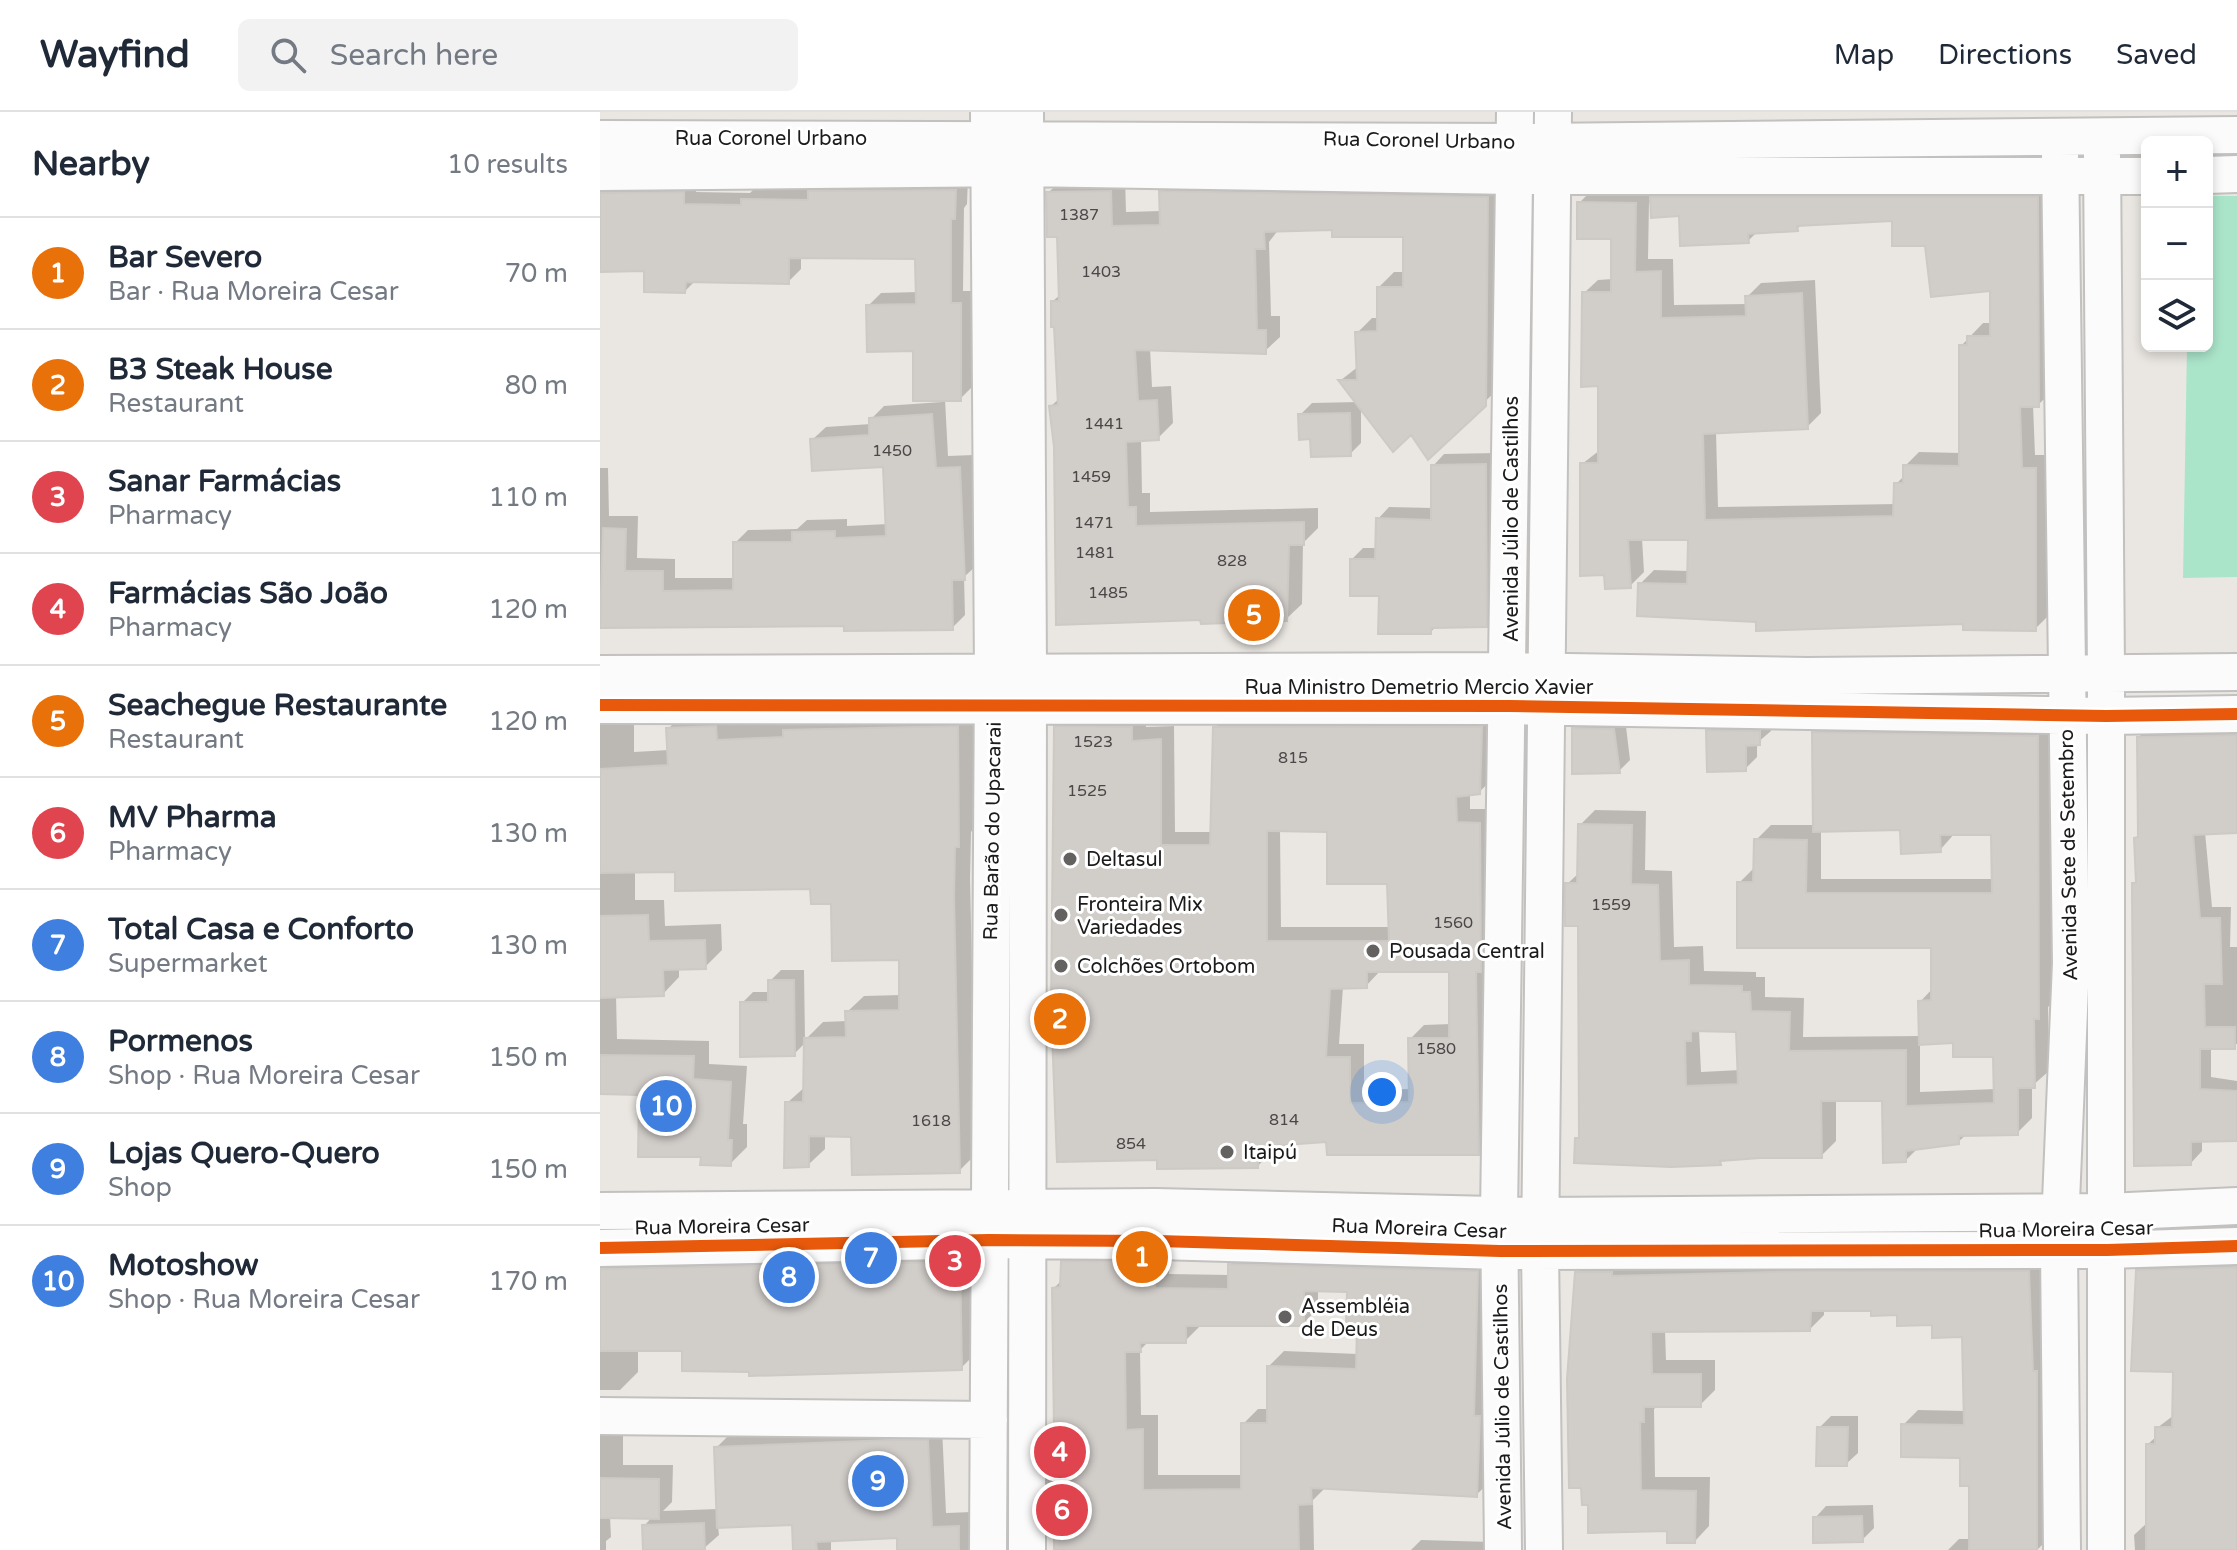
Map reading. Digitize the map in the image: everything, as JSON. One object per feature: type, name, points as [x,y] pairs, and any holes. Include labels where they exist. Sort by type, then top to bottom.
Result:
[{"type":"street","name":"Rua Coronel Urbano","points":[[1687,158],[2059,124],[2102,124],[2237,135]]},
{"type":"street","name":"Avenida Sete de Setembro","points":[[2059,124],[2066,714],[2107,1212],[2106,1550]]},
{"type":"street","name":"Avenida Sete de Setembro","points":[[2062,1550],[2059,1249],[2088,963],[2106,716],[2102,124]]},
{"type":"street","name":"Rua Coronel Urbano","points":[[600,139],[736,154]]},
{"type":"street","name":"Rua Coronel Urbano","points":[[600,172],[736,154],[1007,139],[1272,154],[1553,143],[1687,158],[2061,176],[2141,176]]},
{"type":"street","name":"Rua Barão do Upacarai","points":[[1007,139],[1011,689],[1026,1224],[1027,1550]]},
{"type":"street","name":"Avenida Júlio de Castilhos","points":[[1503,1550],[1499,1214],[1509,689],[1514,143]]},
{"type":"street","name":"Avenida Júlio de Castilhos","points":[[1544,1550],[1540,1233],[1549,690],[1553,143]]},
{"type":"street","points":[[2213,175],[2237,174]]},
{"type":"street","points":[[1510,526],[1550,527]]},
{"type":"street","name":"Rua Ministro Demetrio Mercio Xavier","points":[[1806,692],[2066,672],[2237,672]]},
{"type":"street","name":"Rua Barão do Upacarai","points":[[988,1550],[988,1224],[1011,689]]},
{"type":"street","name":"Rua Ministro Demetrio Mercio Xavier","points":[[611,690],[1509,689],[1806,692],[2066,714],[2237,714]]},
{"type":"street","points":[[2233,1246],[2234,1206]]},
{"type":"street","name":"Rua Moreira Cesar","points":[[1376,1229],[1500,1251],[1540,1233],[1700,1232],[1916,1213],[2107,1212],[2234,1206]]},
{"type":"street","name":"Rua Moreira Cesar","points":[[600,1211],[731,1211],[988,1224],[1376,1229],[1499,1214],[1540,1233]]},
{"type":"street","points":[[731,1211],[732,1246]]},
{"type":"street","points":[[1916,1213],[1916,1250]]},
{"type":"street","name":"Rua Moreira Cesar","points":[[600,1248],[732,1246],[988,1224]]},
{"type":"street","name":"Rua Moreira Cesar","points":[[1700,1232],[1916,1250],[2107,1250],[2233,1246]]},
{"type":"street","points":[[1501,1388],[1542,1390]]},
{"type":"street","points":[[600,1416],[989,1420]]},
{"type":"street","points":[[2062,1502],[2106,1503]]},
{"type":"green space","points":[[2213,196],[2237,196],[2237,577],[2183,578],[2187,352],[2213,352]]},
{"type":"building","points":[[956,190],[955,219],[951,219],[951,303],[961,303],[961,401],[913,401],[913,351],[867,352],[866,305],[916,304],[915,259],[789,258],[789,284],[686,282],[685,293],[644,292],[644,271],[600,272],[600,193],[684,192],[684,204],[741,205],[741,199],[808,200],[808,191]]},
{"type":"building","points":[[1111,191],[1112,226],[1160,225],[1159,191],[1488,197],[1486,406],[1428,460],[1411,435],[1393,452],[1338,380],[1357,380],[1355,332],[1377,331],[1377,287],[1403,287],[1403,237],[1332,237],[1332,230],[1264,232],[1265,249],[1255,249],[1257,330],[1266,330],[1266,354],[1135,350],[1138,401],[1157,400],[1159,440],[1126,442],[1128,507],[1136,507],[1136,526],[1304,522],[1304,545],[1289,545],[1287,621],[1201,624],[1200,620],[1056,625],[1054,447],[1049,406],[1058,405],[1051,301],[1059,301],[1057,237],[1047,237],[1046,192]]},
{"type":"building","points":[[1650,197],[2038,197],[2039,407],[2020,407],[2022,468],[2036,468],[2036,631],[1963,630],[1963,624],[1756,631],[1756,622],[1637,616],[1638,583],[1687,584],[1688,540],[1628,540],[1631,588],[1605,589],[1604,575],[1580,576],[1580,463],[1598,463],[1598,386],[1581,387],[1582,292],[1611,292],[1611,239],[1577,239],[1577,202],[1636,203],[1635,272],[1661,271],[1661,318],[1746,316],[1745,296],[1802,293],[1808,429],[1703,434],[1705,520],[1893,516],[1894,483],[1903,483],[1903,465],[1959,466],[1959,345],[1967,345],[1967,336],[1990,336],[1990,291],[1931,297],[1925,246],[1892,246],[1892,221],[1797,226],[1798,231],[1748,234],[1749,243],[1680,246],[1679,216],[1651,218]]},
{"type":"building","points":[[1350,413],[1351,456],[1311,457],[1310,439],[1299,440],[1298,414]]},
{"type":"building","points":[[932,414],[936,468],[960,467],[965,580],[952,580],[953,630],[844,631],[844,626],[600,628],[603,528],[626,529],[625,571],[663,571],[663,591],[733,590],[733,542],[792,542],[792,532],[835,531],[835,538],[886,536],[883,467],[812,471],[810,439],[869,435],[869,418]]},
{"type":"building","points":[[1486,464],[1487,627],[1431,628],[1431,634],[1378,634],[1379,596],[1350,596],[1350,559],[1375,559],[1376,518],[1431,520],[1431,465]]},
{"type":"building","points":[[716,726],[717,740],[783,737],[783,730],[958,726],[959,847],[955,847],[954,896],[960,1173],[852,1175],[851,1137],[809,1136],[809,1167],[784,1168],[785,1102],[803,1102],[804,1038],[846,1037],[845,1011],[899,1010],[899,960],[832,961],[831,904],[811,904],[810,889],[675,891],[675,872],[600,873],[600,769],[668,765],[666,728]]},
{"type":"building","points":[[1054,726],[1132,727],[1132,741],[1161,739],[1161,845],[1210,845],[1213,727],[1482,727],[1480,794],[1456,797],[1457,822],[1480,823],[1481,972],[1476,972],[1479,1155],[1327,1155],[1326,1142],[1258,1147],[1258,1168],[1157,1169],[1157,1160],[1057,1162],[1051,1007]],"holes":[[[1267,831],[1327,832],[1327,884],[1387,884],[1389,941],[1267,941]],[[1367,972],[1449,972],[1449,1038],[1408,1038],[1409,1102],[1350,1103],[1350,1057],[1326,1057],[1330,989],[1367,988]]]},
{"type":"building","points":[[1572,728],[1614,729],[1620,773],[1572,774]]},
{"type":"building","points":[[1706,730],[1760,731],[1760,745],[1746,746],[1746,771],[1707,772]]},
{"type":"building","points":[[1812,732],[2038,736],[2039,1019],[2034,1019],[2035,1088],[2018,1088],[2018,1135],[1959,1136],[1959,1144],[1906,1151],[1906,1162],[1883,1163],[1882,1101],[1821,1101],[1822,1158],[1760,1158],[1720,1161],[1721,1165],[1671,1167],[1574,1163],[1575,1138],[1579,1138],[1578,926],[1565,926],[1565,883],[1577,883],[1578,824],[1632,825],[1631,884],[1658,885],[1660,961],[1689,960],[1689,985],[1742,986],[1742,992],[1750,992],[1751,1011],[1790,1012],[1789,1051],[1906,1050],[1906,1106],[1994,1103],[1993,1057],[1953,1057],[1953,1043],[1919,1045],[1918,1001],[1931,1000],[1931,948],[1737,948],[1737,882],[1753,882],[1754,839],[1807,840],[1806,893],[1992,893],[1991,835],[1940,835],[1941,852],[1901,854],[1900,830],[1813,832]],"holes":[[[1691,1031],[1736,1032],[1738,1084],[1686,1086],[1685,1041],[1691,1041]]]},
{"type":"building","points":[[2237,735],[2237,833],[2193,835],[2200,918],[2220,918],[2222,984],[2204,984],[2205,1027],[2235,1027],[2235,1049],[2200,1049],[2200,1089],[2237,1091],[2237,1141],[2191,1142],[2191,1165],[2134,1166],[2132,883],[2136,883],[2134,838],[2138,837],[2137,737]]},
{"type":"building","points":[[648,915],[649,941],[705,940],[706,969],[663,970],[664,996],[600,998],[600,916]]},
{"type":"building","points":[[768,980],[794,980],[795,1056],[740,1057],[740,1002],[768,1002]]},
{"type":"building","points":[[600,1055],[694,1056],[693,1079],[731,1082],[728,1140],[732,1140],[731,1166],[700,1165],[701,1157],[638,1157],[639,1095],[600,1094]]},
{"type":"building","points":[[1061,1261],[1156,1262],[1155,1288],[1228,1289],[1228,1264],[1478,1271],[1474,1416],[1480,1416],[1477,1497],[1311,1488],[1312,1504],[1298,1505],[1299,1550],[1054,1550],[1054,1482],[1048,1482],[1048,1431],[1054,1430],[1052,1288],[1060,1287]],"holes":[[[1304,1291],[1347,1292],[1346,1326],[1357,1326],[1356,1369],[1267,1366],[1267,1423],[1241,1423],[1241,1489],[1143,1490],[1143,1429],[1126,1430],[1125,1352],[1141,1352],[1140,1343],[1186,1343],[1186,1326],[1304,1326]]]},
{"type":"building","points":[[960,1262],[962,1370],[749,1376],[749,1372],[682,1371],[682,1351],[600,1351],[600,1269]]},
{"type":"building","points":[[2237,1267],[2237,1550],[2146,1550],[2146,1444],[2155,1444],[2155,1427],[2172,1427],[2173,1372],[2131,1371],[2136,1270]]},
{"type":"building","points":[[1811,1271],[2029,1271],[2033,1371],[2037,1371],[2037,1550],[1969,1550],[1969,1486],[1960,1486],[1960,1458],[1901,1457],[1901,1424],[1964,1425],[1962,1337],[1932,1338],[1932,1325],[1897,1326],[1897,1315],[1871,1316],[1871,1311],[1811,1311],[1810,1331],[1651,1332],[1652,1374],[1701,1374],[1701,1407],[1644,1407],[1644,1422],[1640,1422],[1641,1490],[1696,1491],[1695,1543],[1667,1543],[1667,1531],[1588,1533],[1588,1505],[1582,1505],[1581,1488],[1569,1488],[1567,1379],[1575,1272],[1612,1272],[1612,1276]]},
{"type":"building","points":[[1817,1427],[1848,1427],[1847,1466],[1816,1466]]},
{"type":"building","points":[[928,1440],[932,1527],[959,1526],[959,1550],[897,1550],[897,1538],[816,1542],[817,1550],[793,1550],[792,1525],[717,1528],[714,1447]]},
{"type":"building","points":[[600,1478],[659,1479],[659,1519],[600,1518]]},
{"type":"building","points":[[1862,1516],[1863,1542],[1813,1543],[1813,1517]]},
{"type":"building","points":[[704,1523],[705,1550],[643,1550],[642,1525]]},
{"type":"cycle path","points":[[600,705],[1509,706],[2106,716],[2237,714]]},
{"type":"cycle path","points":[[600,1248],[989,1240],[1158,1241],[1500,1251],[2107,1250],[2237,1246]]},
{"type":"place","name":"Seachegue Restaurante","points":[[1254,615]]},
{"type":"place","name":"Deltasul","points":[[1070,859]]},
{"type":"place","name":"Fronteira Mix Variedades","points":[[1061,915]]},
{"type":"place","name":"Pousada Central","points":[[1373,951]]},
{"type":"place","name":"Colchões Ortobom","points":[[1061,966]]},
{"type":"place","name":"B3 Steak House","points":[[1060,1019]]},
{"type":"place","name":"Motoshow","points":[[666,1106]]},
{"type":"place","name":"Itaipú","points":[[1227,1152]]},
{"type":"place","name":"Bar Severo","points":[[1142,1257]]},
{"type":"place","name":"Total Casa e Conforto","points":[[871,1258]]},
{"type":"place","name":"Sanar Farmácias","points":[[955,1261]]},
{"type":"place","name":"Pormenos","points":[[789,1277]]},
{"type":"place","name":"Assembléia de Deus","points":[[1285,1317]]},
{"type":"place","name":"Farmácias São João","points":[[1060,1452]]},
{"type":"place","name":"Lojas Quero-Quero","points":[[878,1481]]},
{"type":"place","name":"MV Pharma","points":[[1062,1510]]}]
